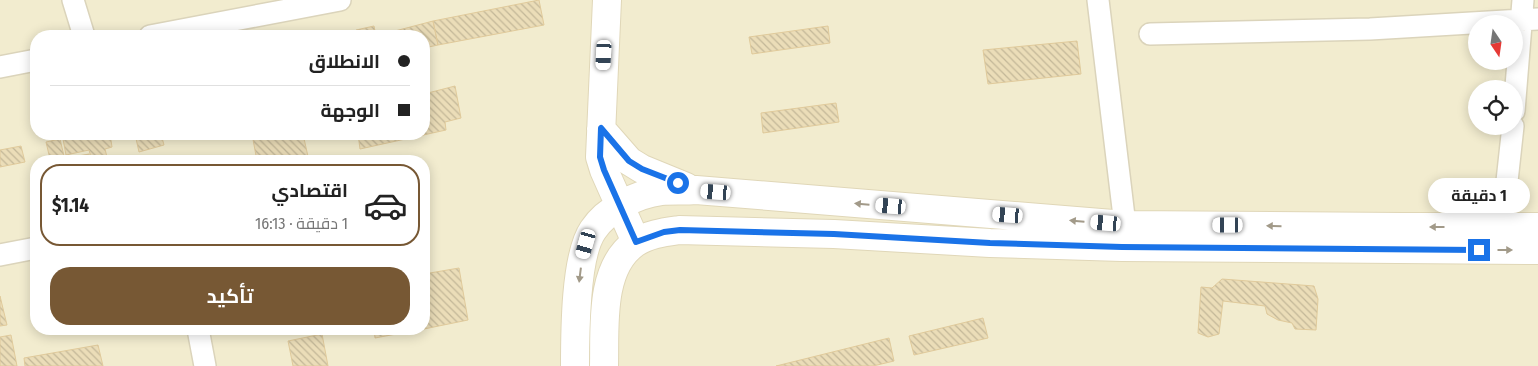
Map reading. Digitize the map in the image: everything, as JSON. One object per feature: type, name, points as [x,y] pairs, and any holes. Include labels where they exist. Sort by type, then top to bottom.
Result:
[{"type":"street","points":[[73,0],[82,30]]},
{"type":"street","points":[[182,30],[340,0]]},
{"type":"street","points":[[607,0],[600,157],[636,242]]},
{"type":"street","points":[[1098,0],[1125,224]]},
{"type":"street","points":[[1150,34],[1370,29],[1527,13],[1518,80]]},
{"type":"street","points":[[0,68],[30,61]]},
{"type":"street","points":[[601,128],[629,161],[642,169],[696,190]]},
{"type":"street","points":[[1502,227],[1512,135]]},
{"type":"street","points":[[575,366],[578,292],[586,244],[593,230],[620,206],[645,195],[661,191],[696,190],[1125,224],[1401,238],[1538,250]]},
{"type":"street","points":[[604,366],[606,301],[609,285],[617,264],[626,251],[636,242],[664,232],[680,230],[834,234],[1103,247],[1401,238],[1502,227],[1538,227]]},
{"type":"street","points":[[0,255],[30,249]]},
{"type":"street","points":[[199,335],[205,366]]},
{"type":"shaded area","points":[[0,0],[1538,0],[1538,366],[0,366]]},
{"type":"building","points":[[539,0],[544,25],[438,45],[433,21]]},
{"type":"building","points":[[433,21],[438,45],[430,47],[430,30],[399,30]]},
{"type":"building","points":[[374,26],[375,30],[356,30]]},
{"type":"building","points":[[828,26],[830,43],[752,54],[749,37]]},
{"type":"building","points":[[1077,41],[1081,74],[988,84],[983,50]]},
{"type":"building","points":[[455,86],[461,118],[445,122],[446,130],[430,134],[430,92]]},
{"type":"building","points":[[836,103],[839,122],[763,133],[761,113]]},
{"type":"building","points":[[60,140],[64,155],[49,155],[46,142]]},
{"type":"building","points":[[63,140],[111,140],[112,147],[105,149],[106,155],[90,155],[89,150],[66,155]]},
{"type":"building","points":[[136,140],[163,140],[164,145],[139,152]]},
{"type":"building","points":[[253,140],[304,140],[308,155],[256,155]]},
{"type":"building","points":[[359,140],[401,140],[360,149]]},
{"type":"building","points":[[21,146],[25,162],[0,167],[0,150]]},
{"type":"building","points":[[459,268],[468,320],[430,328],[430,273]]},
{"type":"building","points":[[1222,279],[1314,286],[1318,299],[1316,330],[1295,329],[1292,323],[1278,320],[1267,314],[1265,306],[1223,301],[1219,334],[1208,337],[1198,333],[1201,287],[1212,288]]},
{"type":"building","points":[[0,296],[7,325],[0,326]]},
{"type":"building","points":[[983,318],[988,338],[914,355],[909,336]]},
{"type":"building","points":[[11,335],[17,366],[0,366],[0,337]]},
{"type":"building","points":[[322,335],[328,366],[293,366],[288,341]]},
{"type":"building","points":[[375,335],[391,335],[375,338]]},
{"type":"building","points":[[889,338],[894,361],[873,366],[776,366]]},
{"type":"building","points":[[98,345],[103,366],[25,366],[24,358]]},
{"type":"route","points":[[678,183],[642,169],[629,161],[616,148],[601,128],[600,157],[636,242],[653,235],[680,230],[834,234],[990,243],[1122,247],[1479,250]]}]
